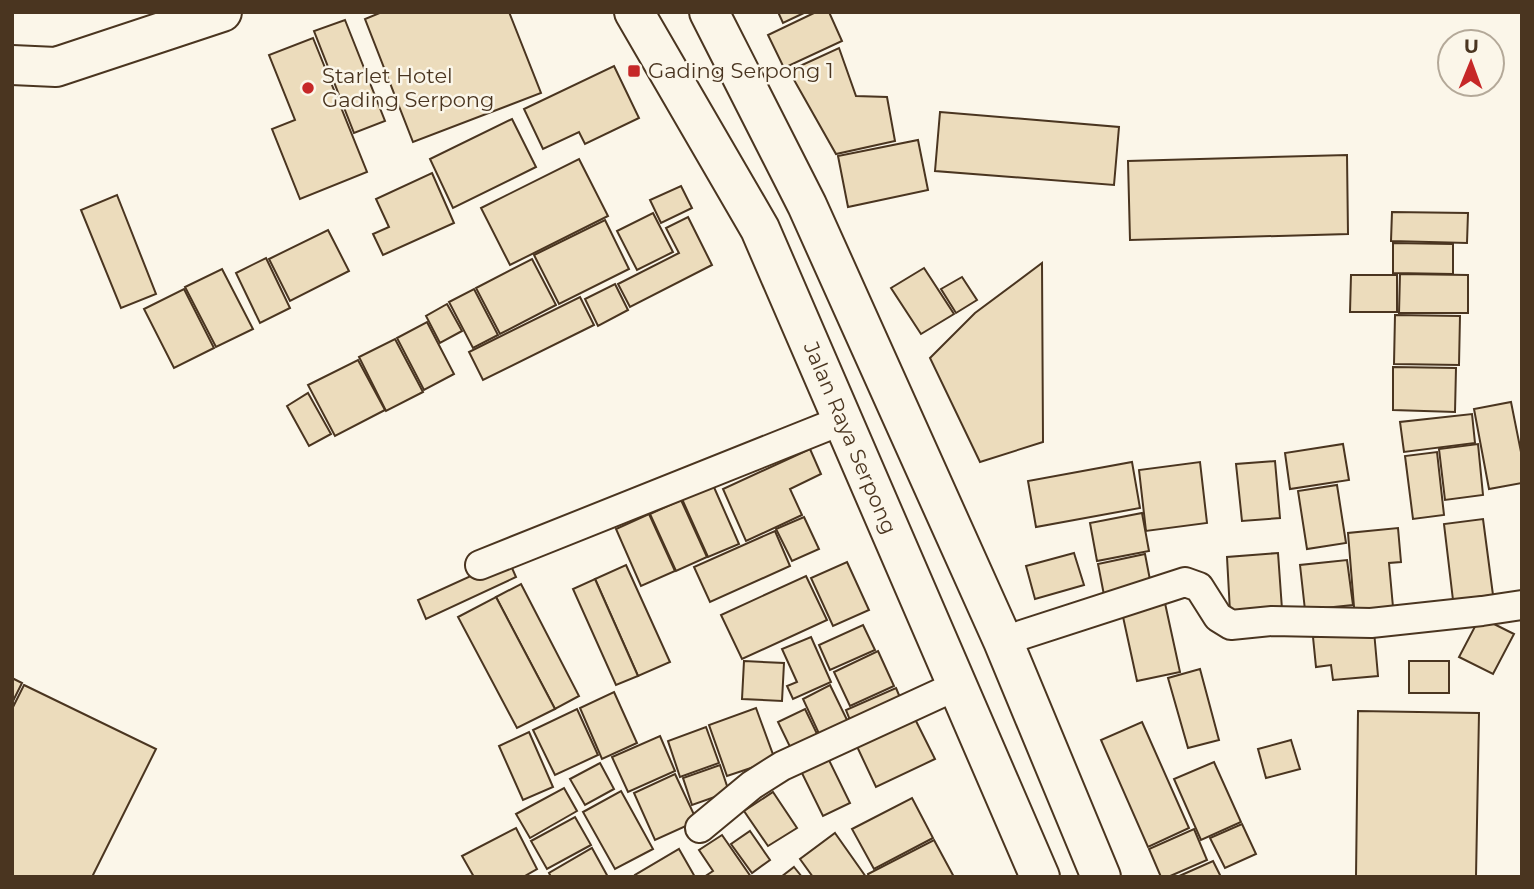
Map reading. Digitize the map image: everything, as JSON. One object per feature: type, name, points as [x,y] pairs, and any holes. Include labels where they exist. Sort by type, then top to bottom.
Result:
[{"type":"main road","points":[[12,65],[56,67],[222,12]]},
{"type":"main road","name":"Jalan Raya Serpong","points":[[634,12],[760,229],[1040,877]]},
{"type":"main road","points":[[709,12],[807,205],[1003,642],[1101,877]]},
{"type":"street","points":[[480,565],[843,420]]},
{"type":"street","points":[[1003,642],[1185,582],[1199,587],[1218,617],[1231,625],[1272,621],[1371,623],[1522,604]]},
{"type":"street","points":[[700,828],[751,785],[782,766],[956,685]]},
{"type":"building","points":[[382,12],[509,12],[541,93],[413,142],[365,19]]},
{"type":"building","points":[[778,12],[806,12],[783,23]]},
{"type":"building","points":[[816,12],[829,12],[842,41],[784,68],[768,35]]},
{"type":"building","points":[[345,20],[385,121],[354,133],[314,31]]},
{"type":"building","name":"Starlet Hotel Gading Serpong","points":[[313,38],[367,172],[300,199],[272,129],[295,120],[269,55]]},
{"type":"building","points":[[839,48],[856,96],[887,97],[895,141],[836,154],[789,71]]},
{"type":"building","points":[[614,66],[639,118],[585,144],[579,132],[543,149],[524,109]]},
{"type":"building","points":[[940,112],[1119,127],[1114,185],[935,171]]},
{"type":"building","points":[[512,119],[536,167],[453,208],[430,159]]},
{"type":"building","points":[[918,140],[928,190],[848,207],[838,156]]},
{"type":"building","points":[[1347,155],[1348,234],[1130,240],[1128,161]]},
{"type":"building","points":[[579,159],[608,216],[510,265],[481,208]]},
{"type":"building","points":[[432,173],[454,223],[383,255],[373,234],[389,227],[376,199]]},
{"type":"building","points":[[681,186],[692,208],[661,223],[650,200]]},
{"type":"building","points":[[117,195],[156,294],[121,308],[81,210]]},
{"type":"building","points":[[1392,212],[1468,213],[1467,243],[1391,241]]},
{"type":"building","points":[[653,213],[673,252],[637,270],[617,231]]},
{"type":"building","points":[[688,217],[712,265],[630,307],[618,284],[679,253],[666,228]]},
{"type":"building","points":[[605,220],[629,269],[559,304],[534,255]]},
{"type":"building","points":[[328,230],[349,271],[290,301],[269,259]]},
{"type":"building","points":[[1393,243],[1453,244],[1453,274],[1393,273]]},
{"type":"building","points":[[266,258],[290,308],[260,323],[236,273]]},
{"type":"building","points":[[532,259],[556,305],[500,334],[476,288]]},
{"type":"building","points":[[1042,263],[1043,442],[980,462],[930,358],[975,313]]},
{"type":"building","points":[[924,268],[954,314],[921,334],[891,288]]},
{"type":"building","points":[[222,269],[253,329],[216,347],[185,287]]},
{"type":"building","points":[[1400,274],[1468,275],[1468,313],[1399,313]]},
{"type":"building","points":[[1351,275],[1397,275],[1397,312],[1350,312]]},
{"type":"building","points":[[962,277],[977,300],[956,313],[941,289]]},
{"type":"building","points":[[615,284],[628,310],[598,326],[585,299]]},
{"type":"building","points":[[184,289],[214,348],[174,368],[144,309]]},
{"type":"building","points":[[474,289],[498,335],[473,348],[449,302]]},
{"type":"building","points":[[580,297],[594,325],[483,380],[469,352]]},
{"type":"building","points":[[447,304],[462,331],[440,343],[426,316]]},
{"type":"building","points":[[1395,315],[1460,316],[1459,365],[1394,364]]},
{"type":"building","points":[[427,322],[454,374],[424,390],[397,338]]},
{"type":"building","points":[[395,339],[423,392],[386,411],[359,357]]},
{"type":"building","points":[[358,360],[385,410],[335,436],[308,385]]},
{"type":"building","points":[[1393,367],[1456,368],[1455,412],[1393,410]]},
{"type":"building","points":[[308,393],[331,434],[309,446],[287,406]]},
{"type":"building","points":[[1511,402],[1522,457],[1522,483],[1489,489],[1474,409]]},
{"type":"building","points":[[1472,414],[1475,443],[1404,452],[1400,422]]},
{"type":"building","points":[[1343,444],[1349,480],[1290,489],[1285,453]]},
{"type":"building","points":[[1478,444],[1483,495],[1445,500],[1439,449]]},
{"type":"building","points":[[810,449],[821,474],[790,489],[802,515],[746,541],[723,489]]},
{"type":"building","points":[[1437,452],[1444,515],[1413,519],[1405,456]]},
{"type":"building","points":[[1275,461],[1280,518],[1242,521],[1236,464]]},
{"type":"building","points":[[1132,462],[1140,508],[1036,527],[1028,481]]},
{"type":"building","points":[[1200,462],[1207,523],[1146,531],[1139,470]]},
{"type":"building","points":[[713,485],[739,544],[708,557],[682,499]]},
{"type":"building","points":[[1337,485],[1346,543],[1307,549],[1298,491]]},
{"type":"building","points":[[681,500],[707,557],[676,571],[650,514]]},
{"type":"building","points":[[1142,513],[1149,551],[1097,561],[1090,523]]},
{"type":"building","points":[[649,514],[675,571],[641,586],[616,529]]},
{"type":"building","points":[[804,517],[819,549],[792,561],[776,529]]},
{"type":"building","points":[[1483,519],[1493,595],[1453,600],[1444,524]]},
{"type":"building","points":[[1398,528],[1401,562],[1389,563],[1393,607],[1355,619],[1348,533]]},
{"type":"building","points":[[775,531],[790,566],[710,602],[694,567]]},
{"type":"building","points":[[1074,553],[1084,585],[1035,599],[1026,566]]},
{"type":"building","points":[[1278,553],[1282,609],[1230,612],[1227,557]]},
{"type":"building","points":[[1145,554],[1151,585],[1104,595],[1098,564]]},
{"type":"building","points":[[508,559],[516,577],[426,619],[418,600]]},
{"type":"building","points":[[1347,560],[1353,605],[1305,610],[1300,565]]},
{"type":"building","points":[[847,562],[869,610],[833,626],[811,578]]},
{"type":"building","points":[[626,565],[670,662],[638,676],[595,579]]},
{"type":"building","points":[[806,576],[827,620],[742,659],[721,615]]},
{"type":"building","points":[[595,579],[638,676],[616,685],[573,589]]},
{"type":"building","points":[[521,584],[579,696],[555,709],[496,597]]},
{"type":"building","points":[[1163,594],[1180,672],[1137,681],[1120,603]]},
{"type":"building","points":[[496,597],[555,709],[517,728],[458,617]]},
{"type":"building","points":[[1480,617],[1514,634],[1493,674],[1459,657]]},
{"type":"building","points":[[863,625],[875,650],[830,670],[819,645]]},
{"type":"building","points":[[1374,631],[1378,676],[1333,680],[1331,665],[1316,667],[1313,637]]},
{"type":"building","points":[[811,637],[831,682],[793,699],[787,686],[797,682],[782,649]]},
{"type":"building","points":[[878,651],[894,686],[850,706],[834,672]]},
{"type":"building","points":[[744,661],[784,663],[782,701],[742,699]]},
{"type":"building","points":[[1409,661],[1449,661],[1449,693],[1409,693]]},
{"type":"building","points":[[1200,669],[1219,740],[1188,748],[1168,678]]},
{"type":"building","points":[[12,678],[22,683],[12,703]]},
{"type":"building","points":[[24,685],[156,749],[92,877],[12,877],[12,709]]},
{"type":"building","points":[[830,685],[849,724],[821,738],[803,699]]},
{"type":"building","points":[[896,688],[904,707],[854,730],[846,710]]},
{"type":"building","points":[[614,692],[637,743],[602,759],[580,708]]},
{"type":"building","points":[[756,708],[775,760],[727,776],[709,725]]},
{"type":"building","points":[[577,709],[598,755],[555,775],[533,730]]},
{"type":"building","points":[[805,709],[820,740],[793,753],[778,722]]},
{"type":"building","points":[[911,711],[935,759],[876,787],[853,738]]},
{"type":"building","points":[[1358,711],[1479,713],[1476,877],[1356,877]]},
{"type":"building","points":[[1142,722],[1189,828],[1148,847],[1101,740]]},
{"type":"building","points":[[706,727],[719,763],[680,777],[668,741]]},
{"type":"building","points":[[529,732],[553,787],[523,800],[499,746]]},
{"type":"building","points":[[660,736],[675,771],[628,792],[612,757]]},
{"type":"building","points":[[1291,740],[1300,769],[1266,778],[1258,749]]},
{"type":"building","points":[[824,750],[850,803],[823,816],[797,763]]},
{"type":"building","points":[[1214,762],[1241,822],[1201,840],[1174,779]]},
{"type":"building","points":[[600,763],[614,789],[585,805],[570,779]]},
{"type":"building","points":[[720,765],[729,792],[692,805],[683,778]]},
{"type":"building","points":[[675,774],[697,821],[655,840],[634,793]]},
{"type":"building","points":[[564,788],[577,811],[530,838],[516,814]]},
{"type":"building","points":[[621,791],[653,849],[615,869],[583,812]]},
{"type":"building","points":[[773,792],[797,828],[768,846],[744,811]]},
{"type":"building","points":[[912,798],[933,838],[874,869],[852,829]]},
{"type":"building","points":[[575,817],[591,845],[547,869],[531,841]]},
{"type":"building","points":[[1242,824],[1256,854],[1225,868],[1210,838]]},
{"type":"building","points":[[516,828],[537,869],[523,877],[474,877],[462,856]]},
{"type":"building","points":[[1194,829],[1207,860],[1168,877],[1161,877],[1149,849]]},
{"type":"building","points":[[750,831],[770,860],[752,873],[731,844]]},
{"type":"building","points":[[835,833],[866,877],[813,877],[800,859]]},
{"type":"building","points":[[722,835],[751,877],[704,877],[713,871],[699,850]]},
{"type":"building","points":[[934,840],[954,877],[869,877],[868,874]]},
{"type":"building","points":[[592,848],[608,877],[551,877],[549,873]]},
{"type":"building","points":[[679,849],[695,877],[636,877],[635,875]]},
{"type":"building","points":[[1213,861],[1221,877],[1177,877]]},
{"type":"building","points":[[794,867],[802,877],[781,877]]},
{"type":"place","name":"Gading Serpong 1","points":[[634,71]]},
{"type":"place","name":"Starlet Hotel Gading Serpong","points":[[308,88]]}]
